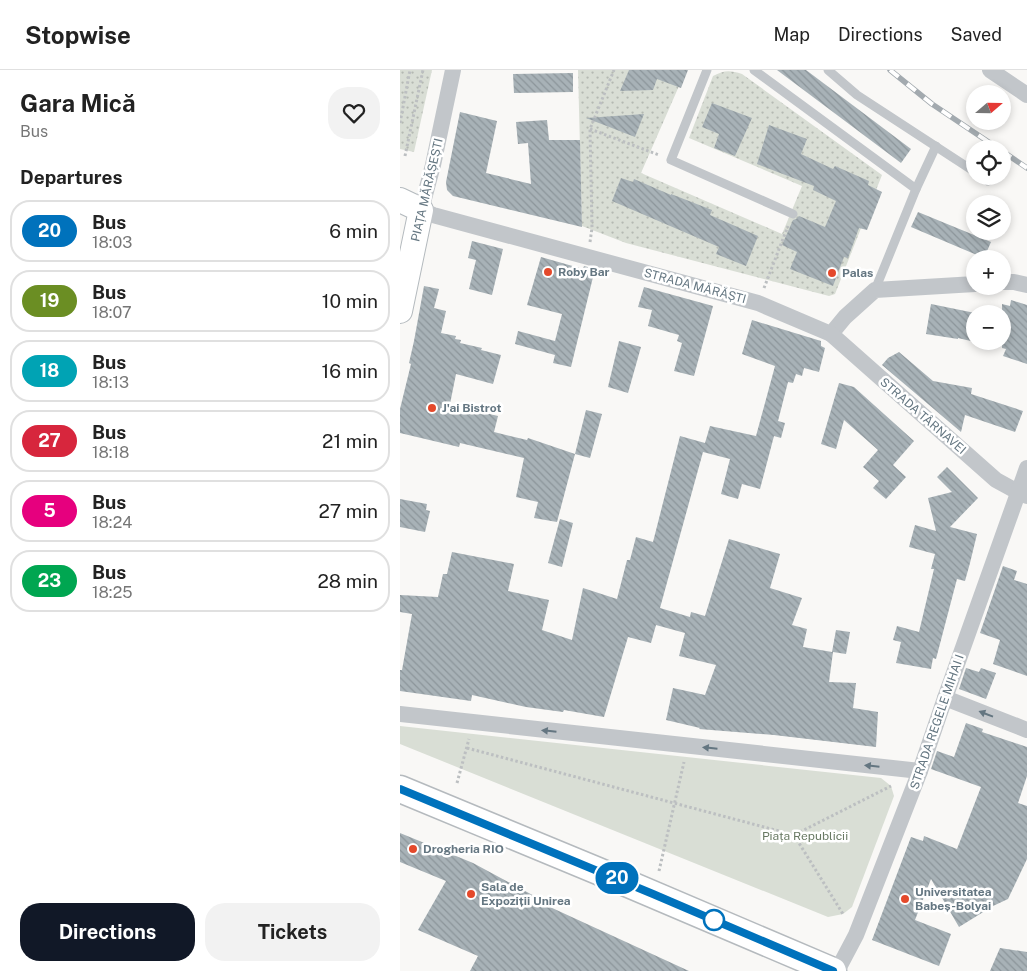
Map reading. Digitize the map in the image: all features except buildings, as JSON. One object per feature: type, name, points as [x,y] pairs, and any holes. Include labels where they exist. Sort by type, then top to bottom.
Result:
[{"type":"main road","name":"STRADA MĂRĂȘTI","points":[[400,200],[421,210]]},
{"type":"main road","name":"PIAȚA MĂRĂȘEȘTI","points":[[400,311],[421,210]]},
{"type":"main road","points":[[400,789],[835,971]]},
{"type":"street","name":"PIAȚA MĂRĂȘEȘTI","points":[[421,210],[433,165],[453,70]]},
{"type":"street","points":[[990,70],[1027,95]]},
{"type":"street","name":"STRADA MĂRĂȘTI","points":[[421,210],[433,215],[758,303],[831,334]]},
{"type":"street","points":[[1011,282],[1027,285]]},
{"type":"street","points":[[831,334],[845,317],[875,290],[966,285]]},
{"type":"street","name":"STRADA TÂRNAVEI","points":[[831,334],[989,474],[1002,484],[1022,494]]},
{"type":"street","name":"STRADA REGELE MIHAI I","points":[[835,971],[856,935],[920,771],[945,698],[1022,494],[1027,468]]},
{"type":"street","points":[[945,698],[1027,730]]},
{"type":"street","points":[[400,714],[920,771]]},
{"type":"lane","points":[[707,70],[671,160],[793,214]]},
{"type":"lane","points":[[754,70],[916,189]]},
{"type":"lane","points":[[828,70],[857,95],[966,166]]},
{"type":"lane","points":[[875,290],[916,189],[936,146]]},
{"type":"path","points":[[400,123],[410,70]]},
{"type":"path","points":[[405,156],[423,70]]},
{"type":"path","points":[[590,244],[592,228],[590,129],[614,70]]},
{"type":"path","points":[[590,129],[671,160]]},
{"type":"path","points":[[762,292],[793,214]]},
{"type":"path","points":[[457,783],[469,738]]},
{"type":"path","points":[[467,748],[794,835],[892,785]]},
{"type":"path","points":[[659,871],[684,762]]},
{"type":"path","points":[[794,835],[843,914]]},
{"type":"green space","points":[[400,70],[432,70],[414,152],[400,149]]},
{"type":"green space","points":[[578,70],[686,70],[641,173],[782,234],[802,186],[689,138],[713,76],[727,71],[742,74],[882,175],[835,294],[829,296],[626,243],[582,226]]},
{"type":"green space","name":"Piața Republicii","points":[[400,726],[881,778],[891,786],[894,796],[852,907],[843,914],[828,917],[400,744]]},
{"type":"railway","points":[[890,70],[932,104],[986,140]]},
{"type":"railway","points":[[1011,157],[1027,168]]},
{"type":"bus line","name":"20","points":[[400,789],[833,971]]},
{"type":"place","name":"Roby Bar","points":[[548,272]]},
{"type":"place","name":"Palas","points":[[832,273]]},
{"type":"place","name":"J'ai Bistrot","points":[[432,408]]},
{"type":"place","name":"Drogheria RIO","points":[[413,849]]},
{"type":"place","name":"Sala de Expoziții Unirea","points":[[471,894]]},
{"type":"place","name":"Universitatea Babeș-Bolyai","points":[[905,899]]}]
